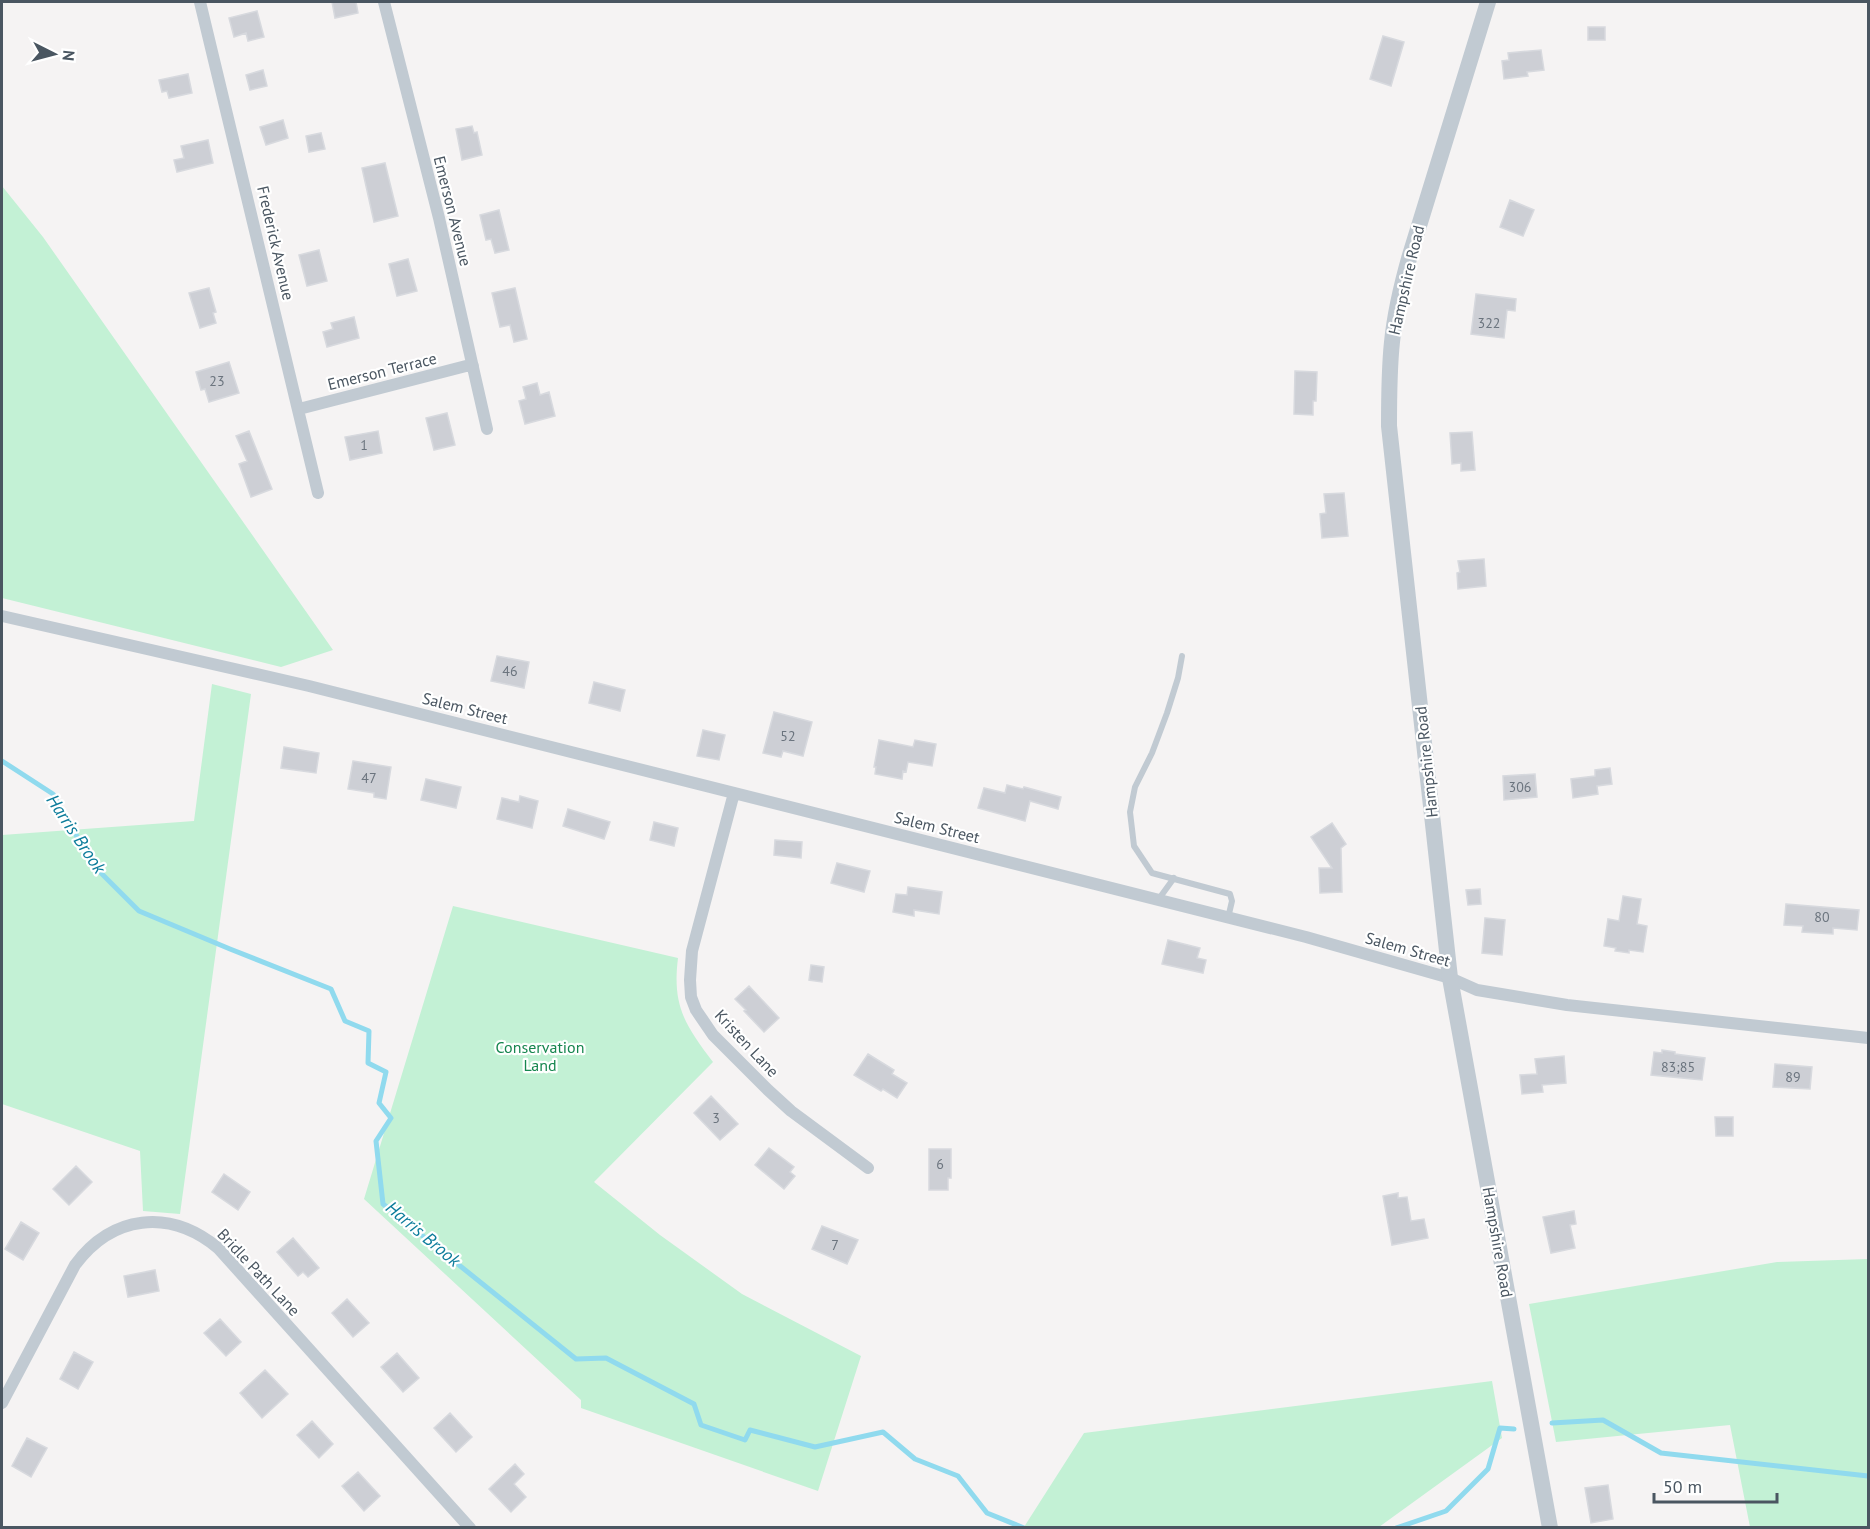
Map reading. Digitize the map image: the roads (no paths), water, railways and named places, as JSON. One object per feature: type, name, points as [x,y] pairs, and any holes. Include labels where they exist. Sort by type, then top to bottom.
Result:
[{"type":"street","name":"Frederick Avenue","points":[[200,2],[318,494]]},
{"type":"street","name":"Emerson Avenue","points":[[384,2],[439,218],[487,429]]},
{"type":"street","name":"Hampshire Road","points":[[1488,2],[1410,255],[1400,295],[1392,340],[1389,426],[1450,978],[1550,1527]]},
{"type":"street","name":"Emerson Terrace","points":[[299,409],[473,366]]},
{"type":"street","name":"Salem Street","points":[[2,616],[309,686],[1306,937],[1450,978],[1477,990],[1567,1005],[1869,1038]]},
{"type":"street","name":"Kristen Lane","points":[[734,793],[692,951],[691,997],[696,1010],[713,1035],[760,1083],[791,1111],[868,1168]]},
{"type":"street","name":"Bridle Path Lane","points":[[2,1403],[75,1265],[84,1253],[107,1234],[120,1228],[150,1222],[179,1226],[200,1235],[218,1248],[470,1527]]},
{"type":"lane","points":[[1182,656],[1178,678],[1167,712],[1136,787],[1130,812],[1134,846],[1152,873],[1230,894],[1232,901],[1228,918]]},
{"type":"lane","points":[[1158,900],[1174,879]]},
{"type":"waterway","name":"Harris Brook","points":[[2,761],[53,794],[93,865],[139,911],[331,989],[345,1021],[369,1031],[368,1063],[386,1072],[379,1103],[391,1118],[376,1141],[383,1204],[576,1359],[606,1358],[694,1404],[701,1425],[745,1440],[750,1430],[815,1447],[883,1432],[915,1459],[958,1476],[987,1513],[1024,1528]]},
{"type":"waterway","points":[[1552,1423],[1603,1420],[1661,1453],[1868,1476]]},
{"type":"waterway","points":[[1396,1528],[1446,1511],[1488,1469],[1500,1428],[1514,1429]]},
{"type":"park label","name":"Conservation Land","points":[[540,1056]]}]
